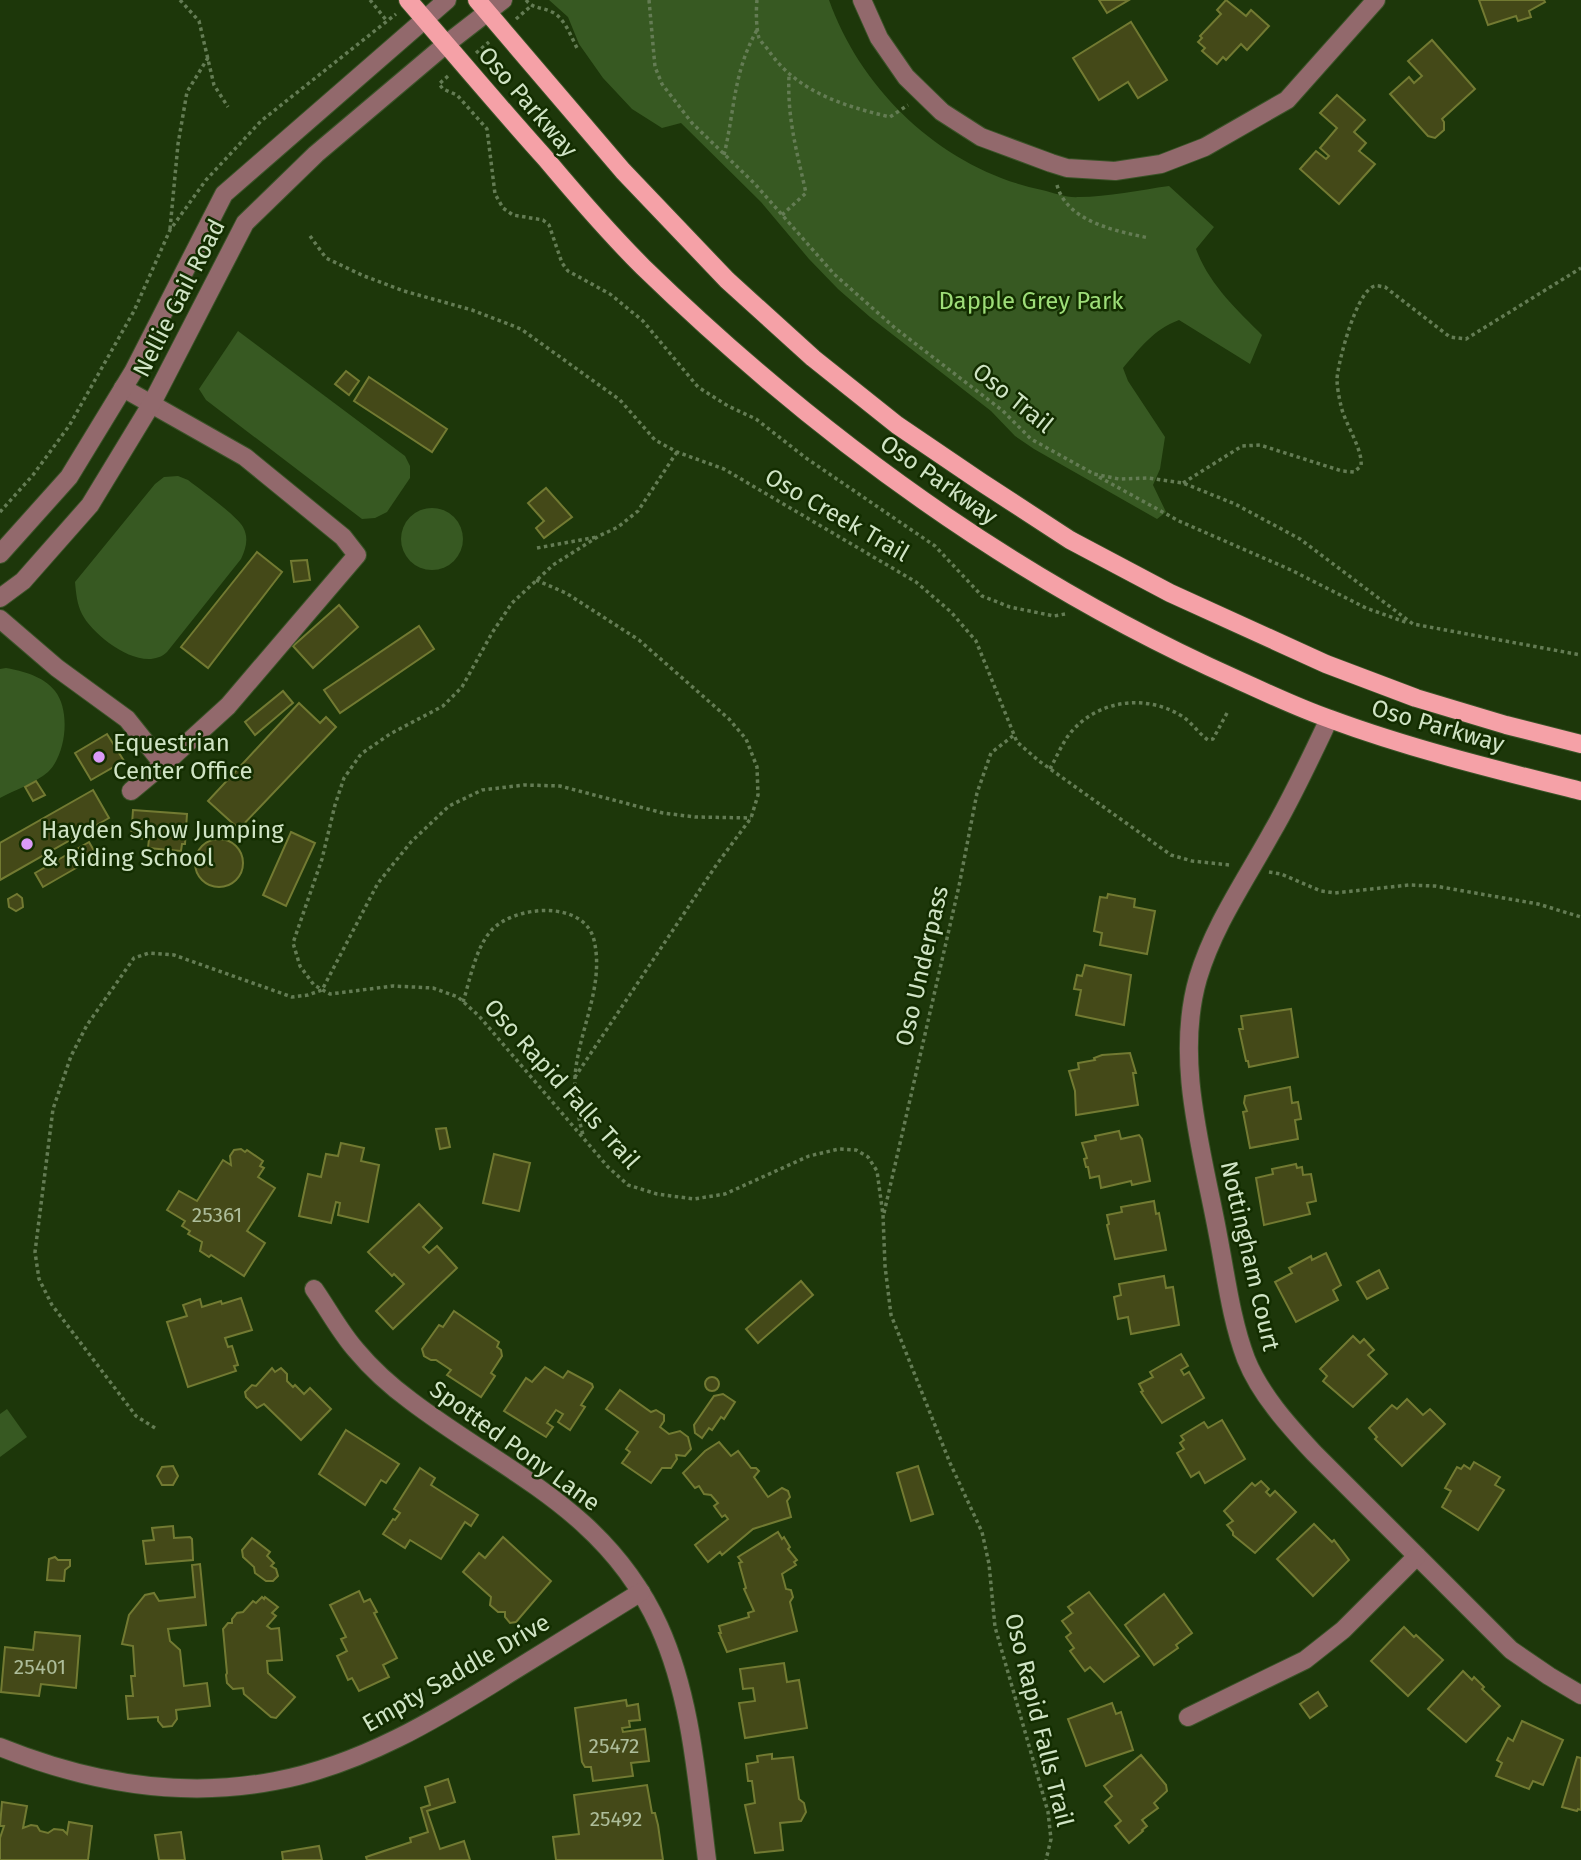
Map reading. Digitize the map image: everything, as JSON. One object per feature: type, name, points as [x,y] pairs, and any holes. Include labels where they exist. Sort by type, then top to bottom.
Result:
[{"type":"main road","name":"Oso Parkway","points":[[409,1],[584,203],[641,264],[772,386],[910,492],[1095,610],[1181,654],[1329,719],[1581,791]]},
{"type":"main road","name":"Oso Parkway","points":[[482,6],[623,171],[727,280],[813,358],[897,425],[981,482],[1070,540],[1170,593],[1326,664],[1416,698],[1581,744]]},
{"type":"street","name":"Nellie Gail Road","points":[[0,554],[69,477],[123,387],[224,194],[447,0]]},
{"type":"street","name":"Nellie Gail Road","points":[[0,598],[23,581],[90,505],[152,403],[245,223],[316,155],[445,45],[482,6],[503,0]]},
{"type":"street","points":[[862,0],[879,38],[906,76],[942,112],[981,137],[1051,163],[1067,168],[1115,171],[1161,164],[1205,147],[1287,100],[1376,0]]},
{"type":"street","points":[[123,387],[245,457],[343,537],[357,555],[228,706],[131,791]]},
{"type":"street","points":[[0,619],[57,668],[127,719],[163,764]]},
{"type":"street","name":"Nottingham Court","points":[[1329,719],[1272,832],[1225,911],[1198,979],[1191,1019],[1189,1057],[1193,1097],[1235,1322],[1246,1360],[1262,1389],[1287,1423],[1511,1650],[1581,1695]]},
{"type":"street","name":"Spotted Pony Lane","points":[[314,1289],[356,1350],[410,1400],[570,1510],[617,1557],[641,1592],[659,1626],[677,1673],[689,1724],[707,1860]]},
{"type":"street","points":[[1188,1717],[1305,1660],[1343,1630],[1416,1556]]},
{"type":"street","name":"Empty Saddle Drive","points":[[0,1747],[41,1764],[109,1782],[173,1788],[275,1782],[332,1766],[388,1744],[452,1709],[641,1592]]},
{"type":"path","points":[[180,0],[199,22],[214,85],[228,107]]},
{"type":"path","points":[[370,0],[387,21]]},
{"type":"path","points":[[526,0],[531,6],[554,12],[561,19],[578,50]]},
{"type":"path","name":"Oso Trail","points":[[649,0],[655,67],[662,84],[692,123],[782,215],[834,274],[895,328],[1003,411],[1031,439],[1094,474],[1119,479],[1148,478],[1183,483],[1236,504],[1300,539],[1413,624],[1581,655]]},
{"type":"path","points":[[757,0],[759,38],[789,76],[815,92],[856,109],[890,117],[924,94]]},
{"type":"path","points":[[0,512],[69,426],[134,312],[170,230],[206,180],[261,121],[409,1]]},
{"type":"path","points":[[531,6],[439,84],[443,89],[457,94],[487,129],[495,194],[503,208],[513,215],[543,220],[549,225],[562,263],[568,271],[610,294],[643,321],[698,387],[728,406],[756,419],[806,458],[935,546],[982,596],[993,602],[1054,616],[1095,610]]},
{"type":"path","points":[[724,155],[738,74],[745,52],[758,28]]},
{"type":"path","points":[[170,230],[177,144],[187,92],[209,56]]},
{"type":"path","points":[[782,215],[806,193],[790,124],[789,76]]},
{"type":"path","points":[[1051,163],[1060,196],[1079,215],[1100,225],[1149,238]]},
{"type":"path","name":"Oso Creek Trail","points":[[310,236],[326,258],[364,276],[404,291],[472,310],[521,329],[620,400],[656,440],[677,452],[723,469],[916,582],[951,612],[976,641],[1017,742],[1050,769],[1171,855],[1192,861],[1220,864]]},
{"type":"path","points":[[1183,483],[1242,446],[1260,444],[1342,471],[1354,472],[1361,466],[1362,457],[1344,415],[1337,381],[1339,361],[1348,334],[1366,290],[1375,285],[1385,287],[1450,337],[1466,339],[1581,268]]},
{"type":"path","points":[[677,452],[638,511],[618,527],[553,565],[513,603],[462,687],[443,706],[390,734],[361,754],[344,778],[323,859],[293,943],[300,966],[314,985],[323,990],[379,883],[411,842],[449,806],[482,790],[524,785],[561,786],[663,813],[695,817],[751,818]]},
{"type":"path","points":[[1094,474],[1178,521],[1291,570],[1366,608],[1413,624]]},
{"type":"path","points":[[537,548],[599,536]]},
{"type":"path","points":[[1289,579],[1291,570]]},
{"type":"path","points":[[536,580],[566,593],[639,640],[729,719],[746,739],[757,767],[758,795],[751,818],[717,864],[575,1077]]},
{"type":"path","points":[[1050,769],[1068,736],[1084,720],[1106,707],[1126,702],[1148,703],[1169,709],[1183,717],[1208,740],[1213,739],[1227,713]]},
{"type":"path","name":"Oso Underpass","points":[[883,1216],[977,793],[991,753],[1014,735]]},
{"type":"path","points":[[1282,874],[1321,891],[1335,893],[1409,885],[1435,886],[1538,904],[1581,917]]},
{"type":"path","points":[[463,1002],[482,944],[490,931],[502,921],[520,914],[546,910],[572,915],[584,922],[593,938],[597,968],[575,1077],[576,1107],[583,1138]]},
{"type":"path","name":"Oso Rapid Falls Trail","points":[[155,1428],[136,1416],[52,1305],[39,1279],[35,1252],[53,1109],[71,1056],[87,1025],[134,958],[149,953],[174,955],[292,997],[323,990],[330,994],[393,986],[433,988],[458,997],[479,1016],[608,1167],[628,1185],[657,1194],[694,1199],[725,1194],[809,1156],[839,1149],[856,1150],[868,1157],[877,1171],[891,1315],[950,1463],[982,1532],[989,1564],[995,1627],[1048,1812],[1051,1839],[1046,1860]]},
{"type":"green space","name":"Dapple Grey Park","points":[[549,0],[829,0],[844,34],[885,96],[941,146],[972,165],[1006,180],[1070,197],[1101,196],[1169,186],[1214,227],[1196,249],[1208,274],[1224,295],[1262,335],[1250,364],[1179,320],[1155,334],[1123,368],[1128,381],[1165,437],[1160,469],[1153,485],[1166,512],[1157,519],[1034,449],[1015,436],[991,411],[870,317],[838,289],[761,202],[681,123],[662,128],[632,109],[603,78],[579,44],[568,17]]},
{"type":"green space","points":[[238,331],[405,456],[410,466],[410,478],[387,512],[375,518],[362,519],[206,400],[199,389]]},
{"type":"green space","points":[[178,476],[188,480],[233,516],[243,527],[246,543],[241,559],[167,652],[157,658],[145,659],[132,656],[107,642],[88,623],[80,610],[75,582],[155,484],[164,477]]},
{"type":"green space","points":[[426,508],[438,508],[454,517],[461,527],[461,551],[454,561],[438,570],[426,570],[415,565],[406,556],[401,545],[401,533],[406,522],[415,513]]},
{"type":"green space","points":[[6,668],[39,678],[50,686],[60,700],[65,721],[59,755],[48,772],[0,798],[0,669]]},
{"type":"green space","points":[[7,1409],[27,1437],[0,1457],[0,1414]]},
{"type":"building","points":[[1099,0],[1129,0],[1107,13]]},
{"type":"building","points":[[1226,0],[1246,16],[1251,10],[1269,26],[1247,50],[1241,44],[1226,60],[1223,57],[1217,64],[1202,51],[1205,48],[1198,42],[1202,38],[1200,36],[1221,14],[1217,10]]},
{"type":"building","points":[[1479,0],[1545,2],[1529,11],[1531,17],[1518,21],[1516,16],[1488,25]]},
{"type":"building","points":[[1131,22],[1167,80],[1138,98],[1128,82],[1099,100],[1073,58]]},
{"type":"building","points":[[1432,40],[1475,89],[1442,119],[1444,130],[1435,138],[1428,136],[1390,94],[1409,77],[1414,83],[1422,76],[1408,61]]},
{"type":"building","points":[[1337,95],[1365,120],[1354,132],[1366,143],[1359,151],[1375,164],[1339,204],[1300,169],[1316,151],[1326,159],[1329,156],[1320,148],[1337,128],[1320,113]]},
{"type":"building","points":[[346,371],[359,381],[349,395],[335,384]]},
{"type":"building","points":[[369,377],[447,429],[432,452],[354,401]]},
{"type":"building","points":[[546,488],[572,517],[544,538],[536,528],[544,521],[528,503]]},
{"type":"building","points":[[257,552],[282,572],[208,668],[181,647]]},
{"type":"building","points":[[307,560],[310,580],[294,582],[291,561]]},
{"type":"building","points":[[339,605],[358,627],[313,668],[293,646]]},
{"type":"building","points":[[419,626],[434,649],[340,713],[324,690]]},
{"type":"building","points":[[283,691],[293,703],[255,735],[245,722]]},
{"type":"building","points":[[299,703],[320,723],[326,717],[336,727],[239,829],[208,801]]},
{"type":"building","name":"Equestrian Center Office","points":[[107,734],[124,761],[91,780],[75,753]]},
{"type":"building","points":[[36,781],[45,795],[33,801],[25,787]]},
{"type":"building","points":[[93,790],[109,818],[0,880],[0,843]]},
{"type":"building","points":[[133,810],[187,814],[185,844],[182,844],[181,851],[148,848],[149,839],[131,838]]},
{"type":"building","points":[[291,832],[315,843],[286,906],[263,895]]},
{"type":"building","points":[[219,839],[236,846],[243,863],[236,880],[219,887],[202,880],[195,863],[202,846]]},
{"type":"building","points":[[89,842],[97,856],[43,887],[35,873]]},
{"type":"building","points":[[17,894],[22,898],[23,907],[16,911],[9,907],[8,899]]},
{"type":"building","points":[[1108,894],[1135,899],[1134,907],[1155,911],[1147,954],[1100,945],[1102,933],[1094,931],[1100,897],[1107,898]]},
{"type":"building","points":[[1085,965],[1131,975],[1124,1025],[1076,1015],[1081,990],[1074,989],[1077,975],[1082,976]]},
{"type":"building","points":[[1291,1009],[1298,1057],[1249,1067],[1239,1029],[1243,1029],[1241,1016]]},
{"type":"building","points":[[1130,1053],[1136,1073],[1133,1073],[1138,1105],[1076,1115],[1075,1091],[1069,1071],[1079,1069],[1078,1063],[1095,1060],[1094,1058],[1102,1055]]},
{"type":"building","points":[[1290,1087],[1292,1103],[1298,1102],[1301,1119],[1295,1120],[1298,1139],[1250,1148],[1243,1112],[1247,1111],[1245,1096]]},
{"type":"building","points":[[446,1128],[450,1147],[440,1149],[436,1129]]},
{"type":"building","points":[[1119,1131],[1121,1139],[1139,1135],[1142,1139],[1150,1181],[1132,1185],[1131,1181],[1101,1188],[1099,1176],[1090,1178],[1082,1143],[1096,1140],[1095,1136]]},
{"type":"building","points":[[341,1143],[364,1148],[361,1161],[379,1165],[368,1222],[338,1215],[340,1203],[336,1202],[331,1223],[299,1216],[308,1174],[321,1177],[326,1154],[338,1156]]},
{"type":"building","points":[[241,1149],[263,1161],[260,1166],[264,1168],[258,1177],[275,1188],[247,1231],[265,1243],[244,1276],[200,1251],[202,1242],[188,1234],[190,1231],[182,1226],[185,1221],[167,1210],[179,1191],[197,1201],[223,1160],[231,1165],[230,1156],[234,1150]]},
{"type":"building","points":[[494,1154],[530,1163],[519,1211],[483,1203]]},
{"type":"building","points":[[1296,1164],[1297,1168],[1302,1167],[1303,1175],[1311,1174],[1316,1201],[1307,1203],[1310,1214],[1264,1225],[1256,1178],[1273,1174],[1272,1169]]},
{"type":"building","points":[[1154,1201],[1166,1250],[1115,1259],[1107,1215],[1122,1212],[1121,1207]]},
{"type":"building","points":[[419,1204],[442,1228],[423,1247],[429,1253],[437,1246],[457,1268],[393,1329],[376,1311],[404,1284],[368,1252]]},
{"type":"building","points":[[1326,1253],[1341,1285],[1333,1290],[1338,1300],[1296,1322],[1275,1282],[1292,1273],[1289,1268],[1311,1256],[1312,1260]]},
{"type":"building","points":[[1379,1270],[1388,1288],[1367,1299],[1357,1282]]},
{"type":"building","points":[[1164,1276],[1166,1288],[1173,1287],[1179,1325],[1131,1334],[1128,1317],[1118,1319],[1114,1297],[1121,1295],[1119,1284]]},
{"type":"building","points":[[801,1281],[813,1295],[758,1343],[746,1329]]},
{"type":"building","points":[[241,1298],[252,1330],[225,1338],[228,1347],[232,1346],[238,1365],[234,1366],[236,1371],[188,1387],[167,1322],[187,1316],[183,1305],[200,1299],[202,1307]]},
{"type":"building","points":[[454,1311],[499,1342],[497,1347],[502,1356],[491,1373],[495,1376],[481,1397],[447,1375],[451,1370],[424,1356],[422,1349],[439,1325],[443,1327]]},
{"type":"building","points":[[1353,1336],[1360,1343],[1364,1339],[1374,1350],[1368,1355],[1387,1374],[1353,1407],[1323,1381],[1327,1376],[1320,1369]]},
{"type":"building","points":[[1181,1354],[1188,1366],[1181,1370],[1184,1375],[1189,1372],[1204,1398],[1162,1423],[1141,1392],[1143,1391],[1139,1384],[1153,1377],[1150,1372]]},
{"type":"building","points":[[545,1367],[563,1378],[568,1371],[593,1387],[581,1405],[585,1407],[570,1430],[558,1422],[563,1414],[556,1410],[547,1423],[553,1427],[546,1437],[504,1411],[526,1378],[532,1382]]},
{"type":"building","points":[[272,1368],[275,1372],[281,1368],[287,1374],[287,1381],[304,1394],[310,1388],[331,1409],[301,1440],[264,1404],[257,1408],[246,1397],[245,1392],[252,1385],[256,1386]]},
{"type":"building","points":[[709,1377],[715,1377],[719,1384],[715,1391],[709,1391],[705,1387],[705,1381]]},
{"type":"building","points":[[620,1390],[651,1412],[656,1410],[664,1415],[660,1427],[669,1434],[680,1431],[688,1437],[691,1449],[685,1456],[676,1455],[677,1459],[671,1468],[662,1468],[651,1483],[622,1463],[630,1452],[626,1449],[638,1432],[606,1409]]},
{"type":"building","points":[[723,1394],[735,1402],[724,1419],[721,1417],[702,1438],[695,1433],[694,1425],[714,1396]]},
{"type":"building","points":[[1407,1399],[1423,1415],[1430,1409],[1445,1424],[1402,1466],[1375,1439],[1377,1437],[1369,1428],[1392,1405],[1397,1409]]},
{"type":"building","points":[[1222,1420],[1245,1459],[1205,1483],[1199,1472],[1191,1477],[1177,1453],[1184,1449],[1180,1443],[1184,1440],[1181,1436],[1204,1422],[1208,1428]]},
{"type":"building","points":[[346,1430],[399,1464],[386,1483],[381,1480],[365,1505],[319,1474]]},
{"type":"building","points":[[719,1442],[731,1456],[738,1451],[751,1468],[759,1471],[754,1477],[768,1497],[782,1488],[788,1491],[790,1497],[787,1501],[791,1517],[753,1529],[722,1555],[720,1552],[708,1562],[695,1545],[728,1519],[725,1515],[722,1517],[714,1506],[718,1503],[711,1495],[704,1494],[699,1486],[695,1488],[683,1473],[705,1451]]},
{"type":"building","points":[[1474,1462],[1500,1477],[1495,1485],[1504,1490],[1478,1530],[1442,1507],[1451,1491],[1445,1488],[1457,1467],[1461,1469],[1464,1465],[1470,1469]]},
{"type":"building","points":[[173,1466],[178,1476],[173,1485],[162,1485],[157,1476],[162,1467]]},
{"type":"building","points":[[918,1466],[933,1514],[911,1521],[897,1473]]},
{"type":"building","points":[[420,1468],[435,1478],[431,1485],[478,1515],[471,1526],[465,1522],[441,1559],[410,1540],[405,1548],[383,1534],[400,1513],[394,1509]]},
{"type":"building","points":[[1261,1481],[1269,1489],[1266,1492],[1270,1496],[1275,1491],[1296,1512],[1255,1553],[1233,1535],[1227,1525],[1233,1521],[1224,1511],[1252,1483],[1255,1486]]},
{"type":"building","points":[[1314,1524],[1332,1542],[1334,1540],[1349,1560],[1313,1596],[1277,1559]]},
{"type":"building","points":[[173,1526],[174,1538],[192,1539],[193,1560],[146,1564],[143,1541],[154,1540],[152,1528]]},
{"type":"building","points":[[778,1532],[782,1539],[784,1537],[790,1547],[788,1549],[797,1560],[794,1562],[796,1565],[782,1574],[786,1589],[791,1590],[793,1597],[790,1602],[797,1631],[727,1652],[719,1626],[749,1617],[748,1613],[754,1611],[744,1589],[746,1588],[739,1563],[742,1562],[738,1557]]},
{"type":"building","points":[[503,1537],[551,1581],[516,1622],[510,1623],[505,1612],[498,1612],[490,1605],[491,1597],[463,1572],[479,1553],[485,1558]]},
{"type":"building","points":[[252,1538],[270,1552],[267,1556],[274,1563],[271,1566],[276,1569],[278,1576],[273,1581],[266,1581],[255,1573],[254,1567],[243,1557],[242,1550]]},
{"type":"building","points":[[55,1557],[58,1560],[70,1560],[64,1581],[47,1580],[49,1559]]},
{"type":"building","points":[[200,1564],[206,1625],[168,1629],[170,1641],[180,1650],[184,1686],[207,1683],[210,1706],[176,1710],[177,1719],[172,1726],[163,1727],[158,1717],[128,1719],[126,1696],[133,1696],[131,1676],[135,1676],[133,1646],[122,1644],[129,1615],[145,1595],[154,1593],[159,1601],[195,1597],[192,1565]]},
{"type":"building","points":[[359,1591],[364,1602],[370,1599],[377,1612],[374,1613],[397,1658],[383,1665],[389,1677],[359,1691],[352,1678],[348,1680],[337,1656],[347,1651],[341,1639],[346,1637],[330,1605]]},
{"type":"building","points":[[1089,1592],[1139,1656],[1104,1682],[1090,1667],[1085,1671],[1070,1651],[1074,1648],[1066,1637],[1071,1633],[1062,1621],[1073,1613],[1068,1607]]},
{"type":"building","points":[[1164,1594],[1192,1633],[1176,1645],[1178,1648],[1154,1665],[1125,1625]]},
{"type":"building","points":[[262,1597],[278,1607],[272,1613],[276,1616],[267,1626],[271,1629],[279,1628],[282,1660],[267,1661],[268,1673],[295,1697],[276,1718],[271,1717],[244,1694],[243,1688],[233,1689],[227,1683],[226,1675],[223,1629],[228,1623],[232,1623],[237,1613],[243,1612],[253,1601],[256,1603]]},
{"type":"building","points":[[1404,1627],[1443,1660],[1408,1696],[1371,1661]]},
{"type":"building","points":[[35,1632],[80,1636],[76,1688],[41,1684],[39,1696],[1,1692],[5,1647],[33,1650]]},
{"type":"building","points":[[784,1663],[787,1682],[799,1680],[807,1728],[745,1738],[739,1703],[755,1701],[753,1688],[743,1689],[740,1669]]},
{"type":"building","points":[[1463,1671],[1472,1680],[1474,1677],[1500,1706],[1466,1742],[1428,1709]]},
{"type":"building","points":[[1318,1692],[1327,1706],[1310,1718],[1300,1704]]},
{"type":"building","points":[[626,1700],[627,1706],[638,1704],[640,1720],[629,1721],[630,1727],[622,1728],[623,1732],[645,1729],[649,1761],[631,1763],[633,1776],[593,1781],[591,1767],[585,1767],[582,1762],[575,1708]]},
{"type":"building","points":[[1112,1703],[1116,1714],[1121,1712],[1133,1750],[1086,1766],[1068,1719]]},
{"type":"building","points":[[1522,1721],[1563,1740],[1543,1785],[1533,1781],[1529,1789],[1496,1776],[1502,1763],[1497,1760],[1508,1738],[1513,1741]]},
{"type":"building","points":[[772,1754],[772,1759],[793,1757],[799,1799],[804,1803],[806,1812],[801,1821],[780,1823],[783,1850],[755,1853],[745,1805],[755,1803],[746,1764],[758,1762],[757,1756]]},
{"type":"building","points":[[1141,1755],[1166,1785],[1167,1791],[1154,1803],[1158,1808],[1142,1820],[1147,1826],[1129,1843],[1115,1826],[1121,1821],[1105,1802],[1112,1796],[1104,1786]]},
{"type":"building","points":[[1577,1757],[1581,1758],[1581,1810],[1577,1811],[1562,1807]]},
{"type":"building","points":[[448,1779],[455,1802],[427,1811],[440,1849],[464,1841],[470,1860],[367,1860],[366,1857],[411,1842],[410,1838],[428,1832],[421,1808],[430,1805],[425,1787]]},
{"type":"building","points":[[647,1785],[652,1813],[655,1813],[658,1825],[663,1860],[556,1860],[553,1837],[579,1834],[574,1795]]},
{"type":"building","points":[[2,1802],[27,1806],[23,1828],[31,1825],[48,1833],[54,1829],[63,1830],[67,1834],[69,1822],[92,1826],[88,1860],[0,1860],[0,1838],[4,1826],[0,1826]]},
{"type":"building","points":[[181,1832],[185,1860],[159,1860],[155,1835]]},
{"type":"building","points":[[319,1846],[322,1860],[283,1860],[282,1852]]},
{"type":"place","name":"Equestrian Center Office","points":[[99,757]]},
{"type":"place","name":"Hayden Show Jumping & Riding School","points":[[27,844]]}]
